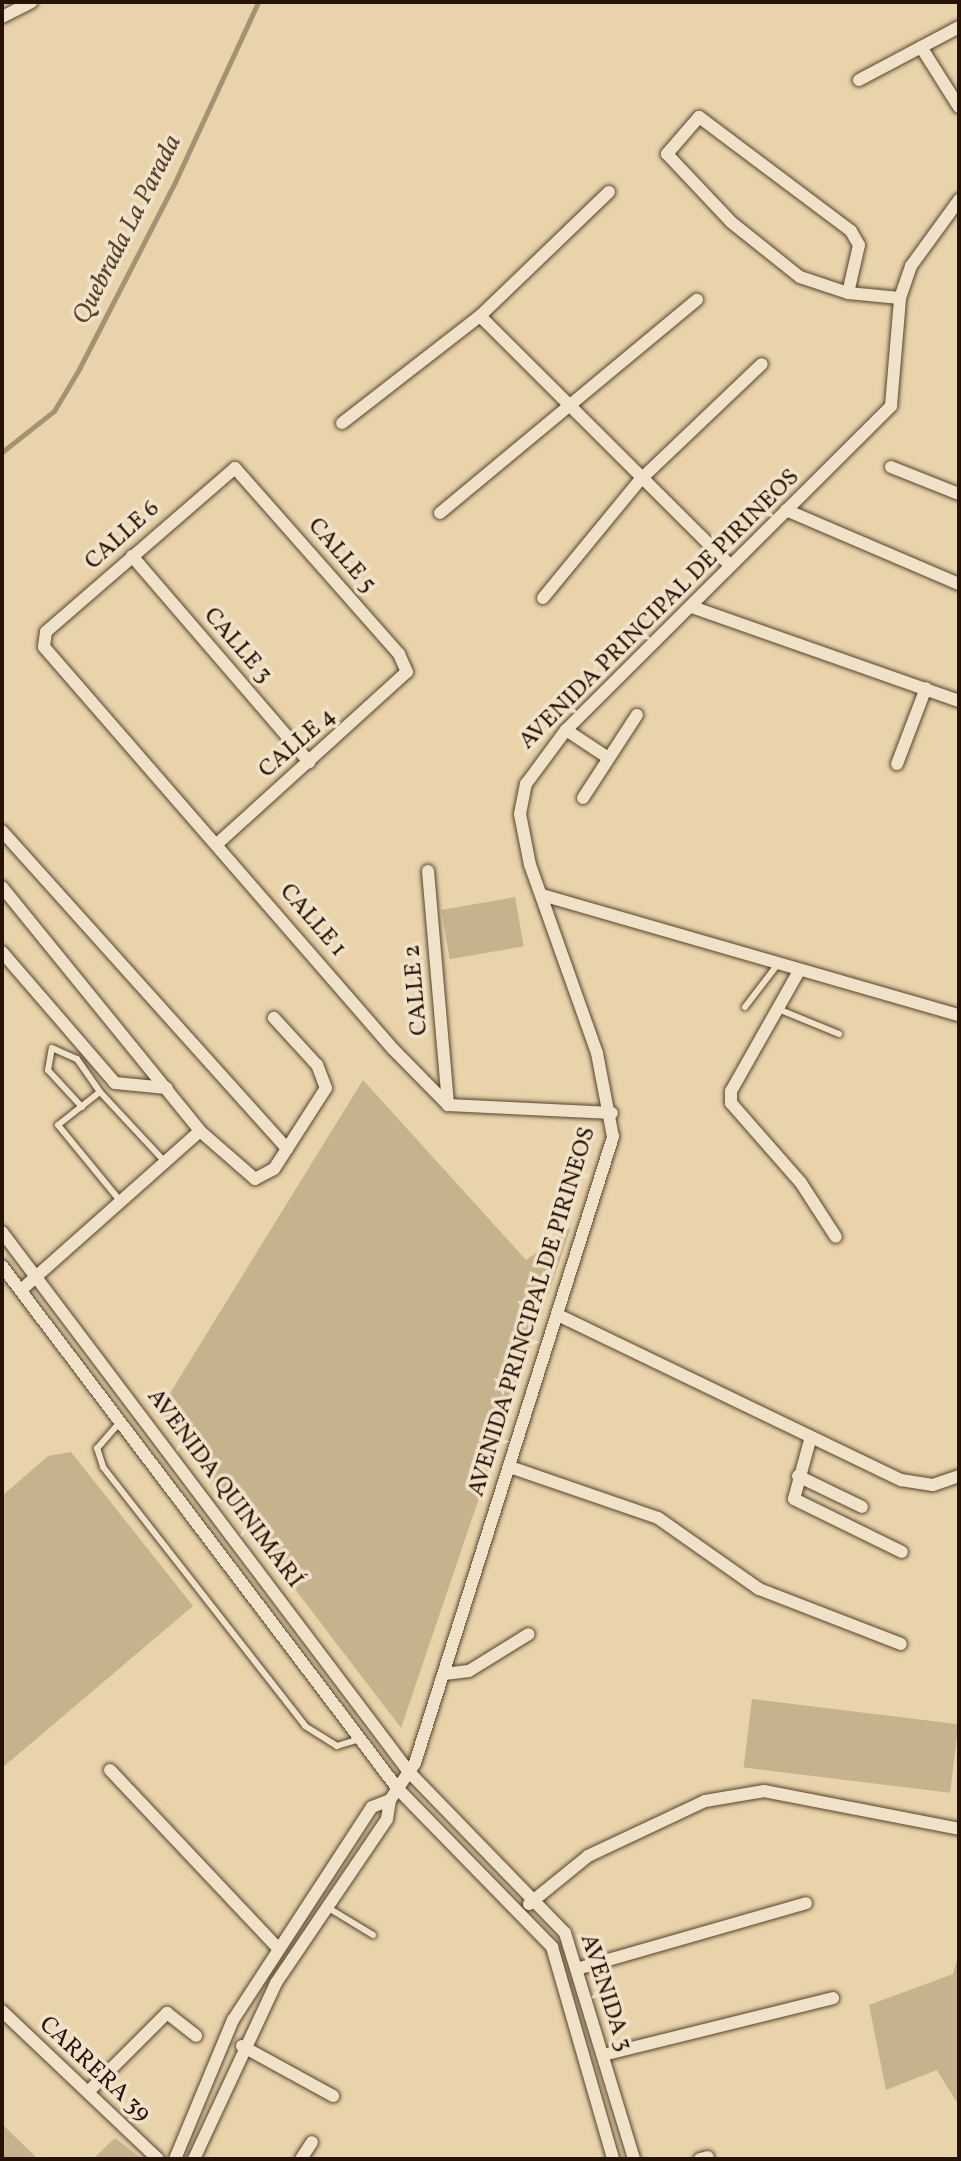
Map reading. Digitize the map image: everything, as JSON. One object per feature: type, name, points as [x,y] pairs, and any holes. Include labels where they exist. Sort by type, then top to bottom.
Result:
[{"type":"street","points":[[2,16],[31,2]]},
{"type":"street","points":[[859,80],[959,27]]},
{"type":"street","points":[[921,47],[959,107]]},
{"type":"street","points":[[848,293],[859,245],[851,231],[699,117],[668,149],[669,157],[765,252],[800,276],[848,293],[900,298]]},
{"type":"street","points":[[342,422],[480,316],[609,192]]},
{"type":"street","name":"AVENIDA PRINCIPAL DE PIRINEOS","points":[[194,2159],[242,2046],[326,1906],[387,1819],[394,1795],[409,1772],[510,1466],[613,1137],[612,1113],[542,895],[520,814],[532,769],[566,730],[891,406],[900,298],[911,266],[959,200]]},
{"type":"street","points":[[440,513],[569,409],[697,300]]},
{"type":"street","points":[[480,316],[640,480],[730,565]]},
{"type":"street","points":[[543,598],[640,480],[762,364]]},
{"type":"street","points":[[891,467],[959,494]]},
{"type":"street","name":"CALLE 6","points":[[41,639],[235,468]]},
{"type":"street","name":"CALLE 5","points":[[235,468],[400,654],[407,676]]},
{"type":"street","points":[[786,510],[959,584]]},
{"type":"street","name":"CALLE 3","points":[[132,556],[309,762]]},
{"type":"street","points":[[691,607],[959,701]]},
{"type":"street","name":"CALLE 1","points":[[41,639],[216,844],[448,1105]]},
{"type":"street","name":"CALLE 4","points":[[216,844],[407,676]]},
{"type":"street","points":[[897,764],[926,688]]},
{"type":"street","points":[[583,798],[607,757],[637,715]]},
{"type":"street","points":[[566,730],[607,757]]},
{"type":"street","points":[[2,831],[288,1149]]},
{"type":"street","name":"CALLE 2","points":[[428,871],[448,1105]]},
{"type":"street","points":[[2,887],[200,1132],[255,1179],[264,1179],[288,1149],[321,1100],[325,1076],[274,1018]]},
{"type":"street","points":[[542,895],[959,1015]]},
{"type":"street","points":[[2,952],[115,1083],[166,1088]]},
{"type":"street","points":[[799,971],[731,1091],[731,1103],[801,1183],[836,1237]]},
{"type":"street","points":[[448,1105],[612,1113]]},
{"type":"street","points":[[21,1290],[200,1132]]},
{"type":"street","name":"AVENIDA QUINIMARÍ","points":[[2,1232],[37,1274],[409,1772]]},
{"type":"street","name":"AVENIDA 3","points":[[2,1266],[122,1421],[360,1739],[394,1795],[522,1911],[552,1947],[613,2159]]},
{"type":"street","points":[[558,1315],[810,1440],[901,1480],[933,1485],[959,1476]]},
{"type":"street","points":[[810,1440],[798,1476],[794,1499],[902,1552]]},
{"type":"street","points":[[510,1466],[658,1518],[758,1589],[901,1644]]},
{"type":"street","points":[[798,1476],[862,1507]]},
{"type":"street","points":[[443,1674],[469,1671],[529,1634]]},
{"type":"street","points":[[110,1770],[277,1947]]},
{"type":"street","name":"AVENIDA 3","points":[[409,1772],[535,1898],[565,1933],[580,1968],[634,2159]]},
{"type":"street","points":[[522,1911],[588,1856],[705,1801],[764,1791],[959,1829]]},
{"type":"street","name":"AVENIDA PRINCIPAL DE PIRINEOS","points":[[175,2159],[233,2020],[277,1947],[372,1807],[394,1795]]},
{"type":"street","points":[[580,1968],[806,1903]]},
{"type":"street","points":[[603,2055],[833,1998]]},
{"type":"street","name":"CARRERA 39","points":[[2,2011],[158,2159]]},
{"type":"street","points":[[88,2092],[167,2013],[196,2036]]},
{"type":"street","points":[[242,2046],[333,2096]]},
{"type":"street","points":[[301,2159],[312,2142]]},
{"type":"lane","points":[[744,1007],[778,964]]},
{"type":"lane","points":[[778,1009],[839,1034]]},
{"type":"lane","points":[[82,1107],[48,1070],[52,1048],[77,1059],[100,1092],[165,1163]]},
{"type":"lane","points":[[100,1092],[58,1125],[117,1198]]},
{"type":"lane","points":[[122,1421],[97,1448],[103,1466],[305,1726],[337,1746],[360,1739]]},
{"type":"lane","points":[[326,1906],[373,1936]]},
{"type":"shaded area","points":[[515,897],[524,946],[450,959],[441,910]]},
{"type":"shaded area","points":[[363,1080],[526,1260],[571,1227],[401,1728],[159,1411]]},
{"type":"shaded area","points":[[71,1452],[193,1606],[2,1768],[2,1496],[48,1456]]},
{"type":"shaded area","points":[[752,1699],[958,1724],[950,1793],[744,1767]]},
{"type":"shaded area","points":[[959,1953],[959,2106],[937,2070],[886,2090],[869,2005],[953,1974]]},
{"type":"shaded area","points":[[2,2124],[38,2159],[2,2159]]},
{"type":"shaded area","points":[[115,2138],[142,2159],[93,2159]]},
{"type":"waterway","name":"Quebrada La Parada","points":[[2,452],[54,411],[79,369],[175,182],[258,2]]}]
